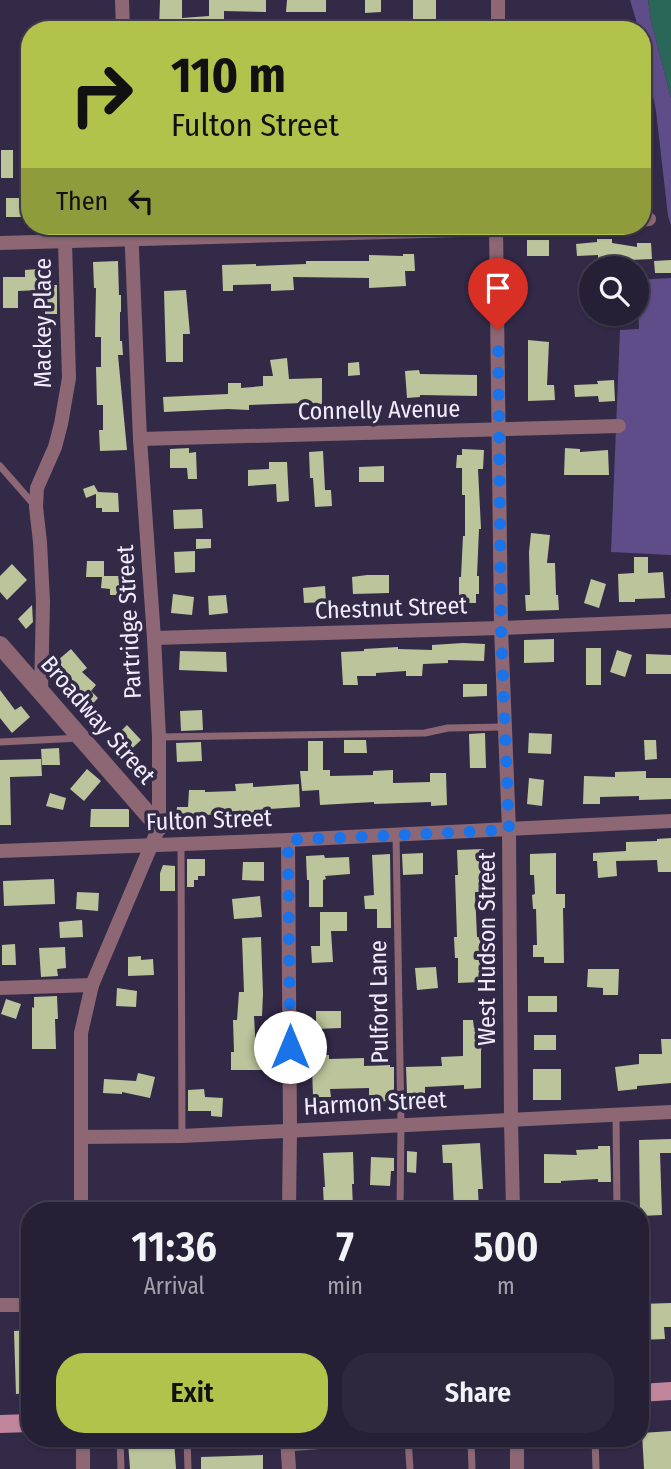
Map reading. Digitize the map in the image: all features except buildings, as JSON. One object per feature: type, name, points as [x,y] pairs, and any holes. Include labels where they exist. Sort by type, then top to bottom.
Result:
[{"type":"main road","points":[[649,1392],[671,1391]]},
{"type":"main road","points":[[0,1424],[21,1423]]},
{"type":"street","points":[[122,0],[123,21]]},
{"type":"street","points":[[498,0],[498,21]]},
{"type":"street","points":[[0,243],[65,242],[112,235]]},
{"type":"street","name":"Partridge Street","points":[[81,1202],[81,1033],[92,985],[159,827],[159,737],[140,439],[132,235]]},
{"type":"street","name":"West Hudson Street","points":[[496,235],[501,628],[509,830],[513,1202]]},
{"type":"street","name":"Mackey Place","points":[[41,692],[43,602],[37,488],[55,447],[69,378],[65,242]]},
{"type":"street","name":"Connelly Avenue","points":[[140,439],[619,426]]},
{"type":"street","name":"Chestnut Street","points":[[154,638],[671,621]]},
{"type":"street","name":"Broadway Street","points":[[0,645],[159,827]]},
{"type":"street","name":"Fulton Street","points":[[0,851],[671,821]]},
{"type":"street","points":[[288,840],[289,1202]]},
{"type":"street","points":[[0,988],[92,985]]},
{"type":"street","name":"Harmon Street","points":[[81,1137],[182,1136],[671,1112]]},
{"type":"street","points":[[0,1305],[21,1305]]},
{"type":"street","points":[[83,1447],[83,1469]]},
{"type":"street","points":[[287,1447],[289,1469]]},
{"type":"street","points":[[517,1447],[517,1469]]},
{"type":"lane","points":[[0,466],[36,507]]},
{"type":"lane","points":[[159,737],[425,733],[448,728],[505,727]]},
{"type":"lane","points":[[0,742],[81,738]]},
{"type":"lane","name":"Pulford Lane","points":[[396,834],[400,1202]]},
{"type":"lane","points":[[181,844],[182,1136]]},
{"type":"lane","points":[[616,1115],[617,1202]]},
{"type":"lane","points":[[120,1447],[121,1469]]},
{"type":"lane","points":[[187,1447],[188,1469]]},
{"type":"lane","points":[[409,1447],[410,1469]]},
{"type":"lane","points":[[471,1447],[472,1469]]},
{"type":"lane","points":[[596,1447],[596,1469]]},
{"type":"shaded area","points":[[630,0],[648,0],[671,98],[671,225],[651,86],[651,21],[636,21]]},
{"type":"shaded area","points":[[648,0],[671,0],[671,98],[651,20]]},
{"type":"shaded area","points":[[671,278],[671,555],[611,552],[620,330],[649,326],[649,279]]},
{"type":"route","points":[[290,1047],[288,840],[509,830],[501,628],[498,330]]}]
